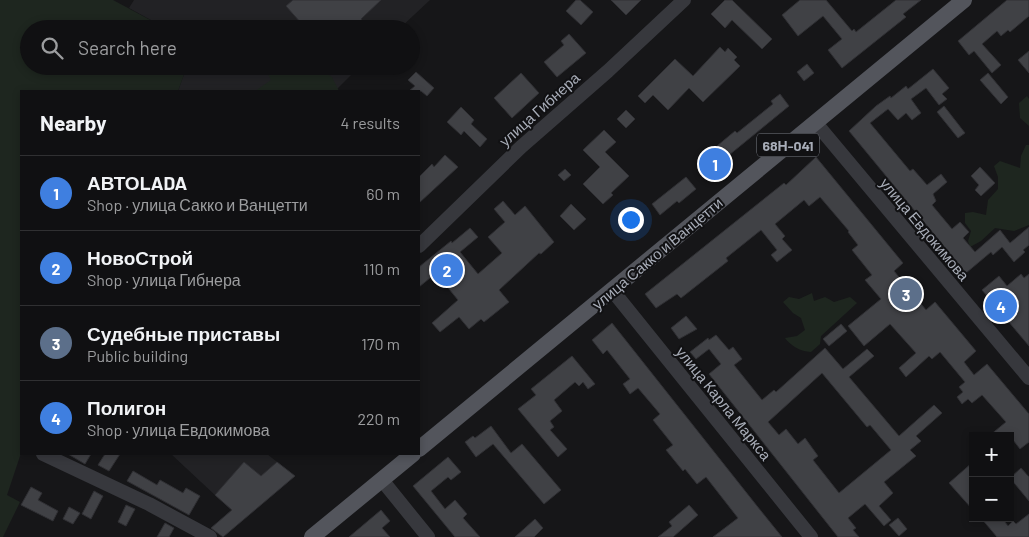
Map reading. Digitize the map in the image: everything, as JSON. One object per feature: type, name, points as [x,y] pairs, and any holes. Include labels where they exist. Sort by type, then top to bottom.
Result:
[{"type":"main road","name":"улица Сакко и Ванцетти","points":[[420,448],[964,0]]},
{"type":"main road","points":[[312,537],[412,455]]},
{"type":"street","name":"улица Гибнера","points":[[420,245],[521,147],[608,71],[684,0]]},
{"type":"street","name":"улица Евдокимова","points":[[815,122],[1029,378]]},
{"type":"street","name":"улица Карла Маркса","points":[[612,290],[811,537]]},
{"type":"street","points":[[45,455],[149,504],[210,537]]},
{"type":"street","points":[[382,480],[428,537]]},
{"type":"shaded area","points":[[0,0],[113,0],[150,20],[20,20],[20,75],[184,75],[178,90],[20,90],[20,455],[7,495],[20,502],[3,537],[0,537]]},
{"type":"shaded area","points":[[134,0],[430,0],[409,20],[151,20],[129,8]]},
{"type":"shaded area","points":[[184,75],[351,75],[336,90],[178,90]]},
{"type":"shaded area","points":[[268,75],[329,75],[332,77],[338,90],[256,90],[271,80]]},
{"type":"shaded area","points":[[1027,96],[1029,99],[1029,126],[1020,118],[1019,103]]},
{"type":"shaded area","points":[[1026,145],[1029,145],[1029,225],[1014,231],[995,228],[981,241],[970,247],[968,241],[971,231],[965,223],[965,213],[973,212],[986,215],[988,200],[998,189],[998,177],[994,166],[1000,161],[1020,168],[1021,156]]},
{"type":"shaded area","points":[[812,293],[814,301],[825,297],[834,302],[850,297],[857,303],[821,336],[820,344],[811,352],[796,348],[785,338],[797,336],[805,330],[801,318],[793,313],[783,302],[789,297],[799,299]]},
{"type":"shaded area","points":[[172,455],[268,455],[295,476],[223,537],[211,528],[231,510]]},
{"type":"building","points":[[293,0],[381,0],[362,20],[298,20],[286,6]]},
{"type":"building","points":[[576,0],[580,0],[593,12],[581,25],[566,11]]},
{"type":"building","points":[[611,0],[641,0],[626,15]]},
{"type":"building","points":[[725,0],[732,0],[772,39],[762,49],[732,20],[725,28],[711,14]]},
{"type":"building","points":[[800,0],[826,0],[852,31],[854,29],[856,32],[896,0],[921,0],[903,14],[906,17],[842,68],[828,50],[842,39],[823,16],[798,36],[782,15]]},
{"type":"building","points":[[1007,0],[1029,0],[1029,16],[1010,32],[1008,30],[1001,36],[997,31],[982,44],[1001,65],[992,73],[974,51],[969,55],[958,41]]},
{"type":"building","points":[[569,34],[586,53],[557,77],[544,62],[564,45],[561,41]]},
{"type":"building","points":[[720,47],[725,52],[728,48],[737,57],[734,60],[740,66],[703,102],[689,88],[668,110],[653,95],[645,103],[638,96],[675,59],[693,76]]},
{"type":"building","points":[[1029,51],[1029,73],[1018,60]]},
{"type":"building","points":[[807,64],[814,73],[804,81],[797,72]]},
{"type":"building","points":[[933,69],[949,88],[942,94],[947,99],[939,105],[926,88],[911,99],[921,113],[912,120],[906,113],[898,120],[888,109],[870,123],[910,171],[913,169],[927,185],[941,174],[947,182],[933,194],[936,201],[932,205],[952,229],[960,222],[969,232],[963,238],[975,252],[1000,230],[1010,243],[1029,227],[1029,245],[1023,250],[1025,252],[1014,262],[1002,247],[993,255],[991,252],[966,273],[849,131],[876,106],[890,96],[891,98],[906,86],[908,89]]},
{"type":"building","points":[[521,73],[539,93],[512,118],[494,98]]},
{"type":"building","points":[[988,73],[1008,97],[1001,104],[980,80]]},
{"type":"building","points":[[413,75],[419,75],[434,88],[427,96],[420,90],[410,90],[415,86],[408,80]]},
{"type":"building","points":[[780,94],[789,106],[723,160],[727,164],[714,175],[703,163],[719,149],[717,146],[735,131],[737,133],[773,104],[771,101]]},
{"type":"building","points":[[944,106],[965,133],[958,138],[937,112]]},
{"type":"building","points":[[461,107],[474,120],[471,124],[487,139],[480,147],[464,131],[461,135],[447,122]]},
{"type":"building","points":[[626,110],[635,119],[626,128],[617,119]]},
{"type":"building","points":[[604,130],[616,142],[605,152],[629,176],[611,193],[613,195],[603,204],[583,184],[600,167],[583,150]]},
{"type":"building","points":[[445,155],[458,167],[420,202],[420,176],[432,164],[434,167]]},
{"type":"building","points":[[816,157],[903,263],[894,271],[907,287],[912,284],[918,291],[913,294],[926,310],[935,302],[976,351],[964,362],[974,375],[987,364],[1029,414],[1029,442],[1020,449],[1014,441],[1014,432],[994,432],[1006,422],[982,395],[972,403],[968,399],[962,404],[957,397],[963,392],[959,387],[965,382],[940,352],[932,359],[929,356],[906,377],[899,368],[916,353],[890,324],[864,346],[848,326],[881,299],[865,280],[872,275],[852,250],[858,245],[849,231],[820,197],[809,206],[804,200],[775,224],[785,236],[782,239],[792,250],[777,262],[771,255],[777,250],[761,230],[726,258],[728,261],[681,298],[677,294],[656,308],[645,294],[784,183],[786,185]]},
{"type":"building","points":[[980,167],[995,183],[981,196],[975,190],[979,185],[971,176]]},
{"type":"building","points":[[565,169],[571,175],[564,181],[558,175]]},
{"type":"building","points":[[686,177],[696,189],[660,215],[652,204]]},
{"type":"building","points":[[503,201],[515,215],[525,206],[554,242],[541,254],[539,253],[499,290],[509,302],[484,322],[481,319],[469,329],[459,317],[440,332],[432,323],[458,300],[436,273],[420,286],[420,266],[470,228],[478,237],[460,252],[478,274],[502,253],[488,237],[505,222],[494,209]]},
{"type":"building","points":[[571,204],[586,219],[574,230],[560,216]]},
{"type":"building","points":[[1021,274],[1024,278],[1029,274],[1029,346],[982,290],[999,276],[1007,286]]},
{"type":"building","points":[[686,316],[697,329],[679,339],[671,328]]},
{"type":"building","points":[[612,323],[782,537],[713,537],[738,518],[706,477],[697,484],[685,469],[683,471],[666,450],[673,445],[653,420],[660,414],[638,388],[630,394],[623,384],[630,379],[607,350],[603,354],[592,340]]},
{"type":"building","points":[[841,324],[847,331],[829,346],[823,339]]},
{"type":"building","points":[[716,335],[729,350],[733,347],[742,359],[734,365],[762,400],[774,390],[776,392],[825,348],[843,369],[867,349],[874,356],[849,377],[899,436],[934,405],[942,413],[916,436],[921,441],[910,450],[916,456],[884,482],[893,493],[879,506],[891,520],[884,526],[865,504],[848,518],[856,528],[853,530],[859,537],[838,537],[709,374],[721,364],[709,349],[696,359],[690,352],[708,338],[709,340]],"holes":[[[822,373],[867,427],[870,425],[891,450],[839,493],[813,460],[818,456],[805,438],[798,444],[786,429],[779,435],[768,422]]]},
{"type":"building","points":[[572,356],[595,384],[588,389],[583,382],[579,386],[575,382],[554,400],[562,411],[550,421],[554,427],[550,430],[567,449],[558,457],[518,409],[536,395],[531,389]]},
{"type":"building","points":[[491,426],[511,453],[522,444],[561,490],[544,504],[493,444],[476,457],[465,442],[473,436],[475,438]]},
{"type":"building","points":[[70,455],[90,455],[85,464]]},
{"type":"building","points":[[104,455],[119,455],[109,471],[98,465]]},
{"type":"building","points":[[448,457],[461,472],[451,480],[448,477],[431,491],[445,509],[455,500],[467,514],[463,518],[480,537],[455,537],[413,486]]},
{"type":"building","points":[[244,462],[261,476],[277,462],[295,476],[223,537],[211,528],[232,510],[215,495]]},
{"type":"building","points":[[969,466],[969,506],[949,483]]},
{"type":"building","points":[[1021,468],[1029,477],[1029,501],[1014,483],[1014,474]]},
{"type":"building","points":[[133,471],[157,485],[160,480],[183,493],[186,488],[200,496],[189,515],[127,481]]},
{"type":"building","points":[[31,487],[42,493],[38,500],[58,511],[53,521],[21,505]]},
{"type":"building","points":[[94,491],[103,496],[91,519],[82,514]]},
{"type":"building","points":[[126,505],[135,509],[126,526],[118,522]]},
{"type":"building","points":[[689,505],[698,515],[673,537],[658,537],[672,526],[669,522]]},
{"type":"building","points":[[69,507],[80,513],[73,524],[63,519]]},
{"type":"building","points":[[381,510],[390,521],[382,528],[390,537],[349,537]]},
{"type":"building","points":[[1029,514],[1029,537],[997,537],[984,522],[1005,522],[1008,526],[1012,522],[1016,524]]},
{"type":"building","points":[[898,518],[907,529],[899,536],[889,525]]},
{"type":"building","points":[[535,519],[543,528],[534,537],[515,537]]},
{"type":"building","points":[[165,523],[174,528],[169,537],[157,537]]},
{"type":"place","name":"АВТОLADA","points":[[715,164]]},
{"type":"place","name":"НовоСтрой","points":[[447,270]]},
{"type":"place","name":"Судебные приставы","points":[[906,294]]},
{"type":"place","name":"Полигон","points":[[1001,306]]}]
